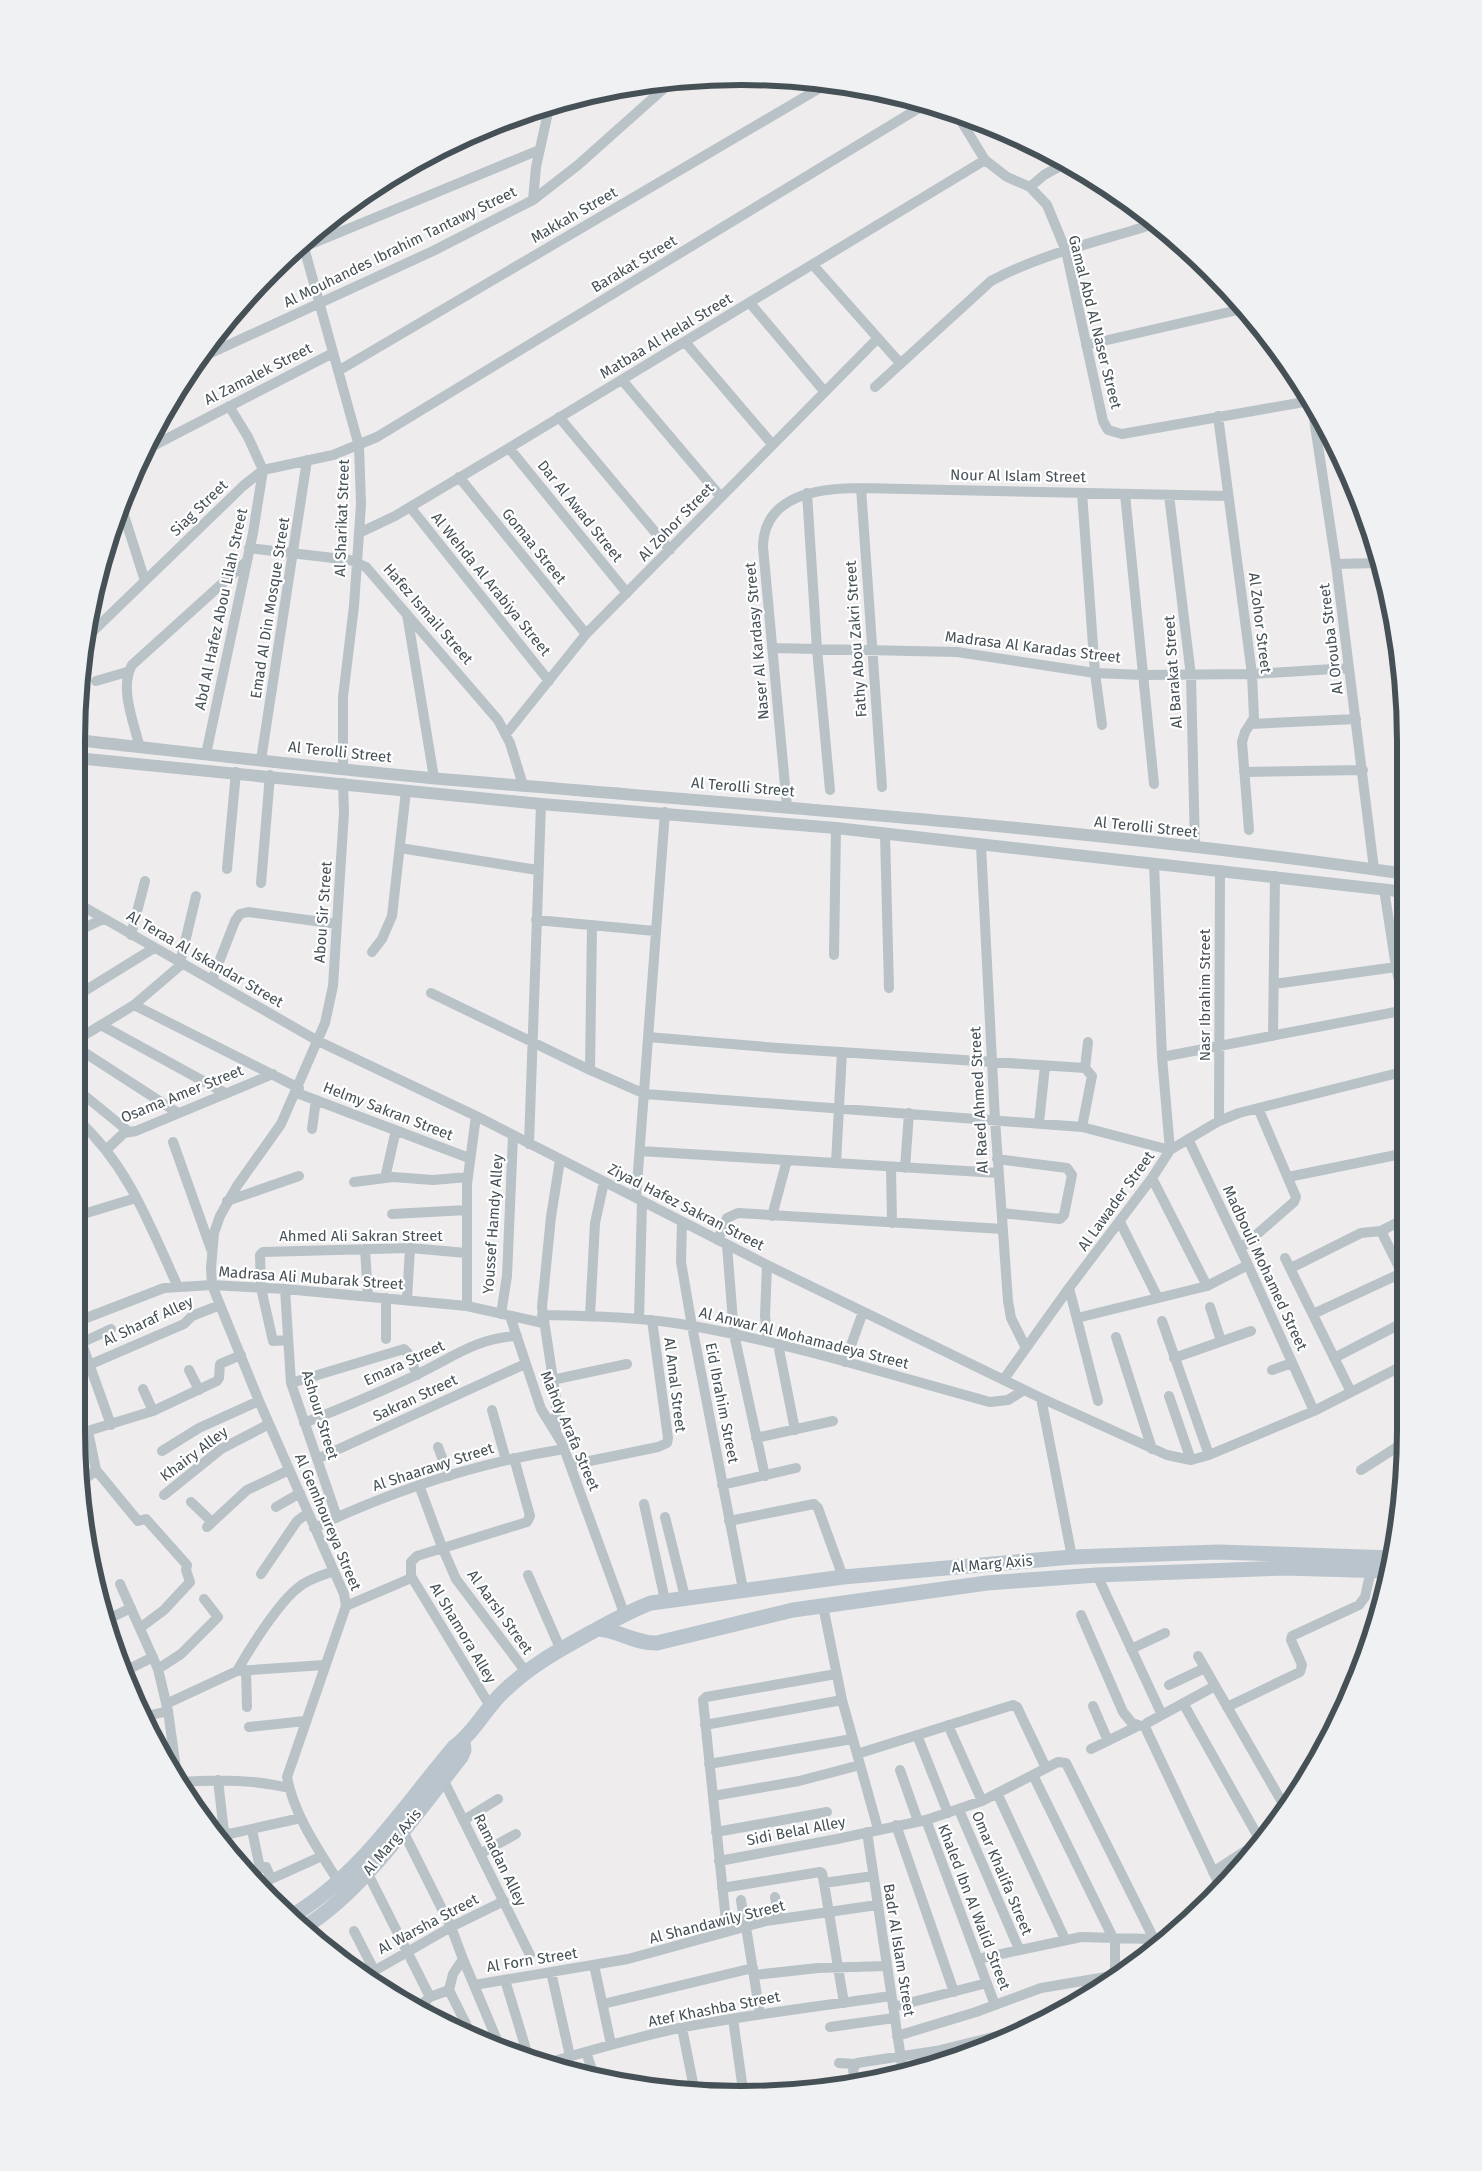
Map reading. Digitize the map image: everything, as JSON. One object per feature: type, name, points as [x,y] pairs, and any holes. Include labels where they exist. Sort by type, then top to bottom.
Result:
[{"type":"main road","name":"Al Marg Axis","points":[[297,1913],[317,1900],[338,1881],[397,1817],[454,1747],[463,1742],[490,1706],[526,1672],[560,1648],[624,1614],[665,1600],[843,1577],[1072,1557],[1228,1552],[1383,1564]]},
{"type":"main road","name":"Al Marg Axis","points":[[598,1629],[621,1633],[648,1643],[657,1643],[764,1616],[987,1583],[1097,1574],[1285,1568],[1371,1570],[1382,1567]]},
{"type":"main road","name":"Al Marg Axis","points":[[309,1924],[340,1901],[403,1831],[463,1754],[463,1742]]},
{"type":"street","name":"Al Mouhandes Ibrahim Tantawy Street","points":[[214,351],[433,251],[533,200],[578,165],[662,90]]},
{"type":"street","name":"Makkah Street","points":[[338,371],[815,90]]},
{"type":"street","name":"Barakat Street","points":[[359,446],[917,109]]},
{"type":"street","points":[[533,200],[539,150],[547,114]]},
{"type":"street","name":"Gamal Abd Al Naser Street","points":[[963,124],[985,160],[1007,177],[1030,187],[1047,205],[1066,251],[1105,426],[1112,433],[1122,434],[1302,402]]},
{"type":"street","points":[[317,241],[539,150]]},
{"type":"street","name":"Matbaa Al Helal Street","points":[[359,533],[410,507],[459,478],[985,160]]},
{"type":"street","points":[[1030,187],[1058,167]]},
{"type":"street","points":[[874,387],[991,281],[1010,271],[1066,251],[1147,226]]},
{"type":"street","name":"Al Sharikat Street","points":[[305,251],[318,303],[359,446],[361,476],[359,533],[354,606],[343,697],[343,770]]},
{"type":"street","points":[[813,265],[900,364]]},
{"type":"street","points":[[750,303],[824,392]]},
{"type":"street","points":[[1086,345],[1236,310]]},
{"type":"street","name":"Al Zohor Street","points":[[506,734],[586,634],[877,339]]},
{"type":"street","points":[[685,342],[772,444]]},
{"type":"street","name":"Al Zamalek Street","points":[[157,444],[333,353]]},
{"type":"street","points":[[622,380],[721,497]]},
{"type":"street","points":[[229,406],[248,436],[263,470]]},
{"type":"street","name":"Al Zohor Street","points":[[1218,416],[1252,674],[1254,715],[1251,724],[1242,737],[1249,830]]},
{"type":"street","points":[[559,418],[670,550]]},
{"type":"street","name":"Al Orouba Street","points":[[1315,424],[1336,564],[1374,869]]},
{"type":"street","name":"Siag Street","points":[[95,629],[247,482],[263,470],[359,446]]},
{"type":"street","name":"Dar Al Awad Street","points":[[509,448],[627,593]]},
{"type":"street","name":"Emad Al Din Mosque Street","points":[[261,760],[307,460]]},
{"type":"street","name":"Abd Al Hafez Abou Lilah Street","points":[[206,754],[249,548],[263,470]]},
{"type":"street","name":"Gomaa Street","points":[[459,478],[586,634]]},
{"type":"street","name":"Nour Al Islam Street","points":[[808,493],[861,488],[1228,496]]},
{"type":"street","name":"Fathy Abou Zakri Street","points":[[861,488],[882,788]]},
{"type":"street","points":[[808,493],[816,649],[830,790]]},
{"type":"street","name":"Naser Al Kardasy Street","points":[[787,807],[763,535],[777,510],[788,501],[808,493]]},
{"type":"street","points":[[1082,493],[1095,672],[1102,725]]},
{"type":"street","points":[[1125,494],[1154,784]]},
{"type":"street","name":"Al Barakat Street","points":[[1169,495],[1191,676],[1195,848]]},
{"type":"street","name":"Al Wehda Al Arabiya Street","points":[[410,507],[549,681]]},
{"type":"street","points":[[125,517],[145,581]]},
{"type":"street","points":[[249,548],[357,562]]},
{"type":"street","points":[[140,748],[126,687],[128,672],[132,664],[246,562]]},
{"type":"street","name":"Hafez Ismail Street","points":[[357,562],[371,572],[489,707],[506,734],[523,785]]},
{"type":"street","points":[[1336,564],[1373,563]]},
{"type":"street","points":[[407,613],[434,778]]},
{"type":"street","name":"Madrasa Al Karadas Street","points":[[772,648],[957,652],[1095,672],[1143,675],[1252,674],[1349,668]]},
{"type":"street","points":[[96,681],[128,672]]},
{"type":"street","points":[[1251,724],[1356,719]]},
{"type":"street","name":"Al Terolli Street","points":[[85,739],[140,748],[343,770],[787,807],[1096,837],[1397,873]]},
{"type":"street","name":"Al Terolli Street","points":[[85,759],[270,775],[541,804],[665,812],[836,828],[982,846],[1220,870],[1397,891]]},
{"type":"street","points":[[1244,772],[1363,770]]},
{"type":"street","points":[[226,869],[236,772]]},
{"type":"street","points":[[261,883],[270,775]]},
{"type":"street","name":"Abou Sir Street","points":[[211,1250],[214,1233],[227,1201],[272,1140],[298,1090],[318,1042],[330,1005],[333,986],[344,812],[343,783]]},
{"type":"street","points":[[372,952],[382,939],[392,916],[406,790]]},
{"type":"street","points":[[529,1144],[534,1041],[537,870],[541,804]]},
{"type":"street","points":[[639,1319],[640,1151],[665,812]]},
{"type":"street","points":[[834,955],[836,828]]},
{"type":"street","points":[[885,834],[889,988]]},
{"type":"street","points":[[1095,858],[1096,837]]},
{"type":"street","name":"Al Raed Ahmed Street","points":[[982,846],[998,1173],[1011,1318],[1026,1348]]},
{"type":"street","points":[[400,848],[537,870]]},
{"type":"street","name":"Al Lawader Street","points":[[1004,1379],[1069,1288],[1152,1178],[1170,1150],[1162,1057],[1154,864]]},
{"type":"street","name":"Nasr Ibrahim Street","points":[[1219,1121],[1220,870]]},
{"type":"street","points":[[1274,1036],[1275,876]]},
{"type":"street","points":[[131,935],[145,880]]},
{"type":"street","points":[[1384,889],[1397,971]]},
{"type":"street","points":[[85,1035],[134,1005],[181,964],[196,896]]},
{"type":"street","name":"Al Teraa Al Iskandar Street","points":[[85,907],[318,1042]]},
{"type":"street","points":[[212,980],[235,921],[240,914],[248,912],[336,924]]},
{"type":"street","points":[[85,927],[103,918]]},
{"type":"street","points":[[536,920],[655,930]]},
{"type":"street","points":[[590,1070],[592,925]]},
{"type":"street","points":[[85,991],[154,948]]},
{"type":"street","points":[[1274,984],[1396,967]]},
{"type":"street","points":[[431,993],[534,1041],[590,1070],[645,1094],[1082,1127],[1170,1150],[1219,1121],[1258,1108],[1397,1073]]},
{"type":"street","name":"Helmy Sakran Street","points":[[134,1005],[273,1074],[316,1100],[469,1158]]},
{"type":"street","points":[[1162,1057],[1397,1012]]},
{"type":"street","points":[[101,1025],[225,1093]]},
{"type":"street","points":[[648,1037],[1085,1068],[1092,1076],[1082,1127]]},
{"type":"street","name":"Ziyad Hafez Sakran Street","points":[[318,1042],[476,1116],[723,1243],[1024,1390],[1152,1449],[1167,1455],[1191,1460]]},
{"type":"street","points":[[1085,1068],[1088,1042]]},
{"type":"street","points":[[836,1163],[842,1052]]},
{"type":"street","points":[[85,1053],[178,1113]]},
{"type":"street","points":[[1039,1123],[1045,1066]]},
{"type":"street","name":"Osama Amer Street","points":[[107,1149],[128,1131],[134,1132],[273,1074]]},
{"type":"street","points":[[85,1096],[128,1131]]},
{"type":"street","points":[[312,1129],[316,1100]]},
{"type":"street","points":[[1240,1249],[1296,1200],[1288,1176],[1258,1108]]},
{"type":"street","points":[[905,1168],[909,1113]]},
{"type":"street","points":[[467,1306],[468,1177],[476,1116]]},
{"type":"street","points":[[85,1127],[118,1163],[178,1287]]},
{"type":"street","points":[[386,1178],[396,1130]]},
{"type":"street","name":"Youssef Hamdy Alley","points":[[506,1315],[513,1136]]},
{"type":"street","name":"Madbouli Mohamed Street","points":[[1188,1139],[1314,1411]]},
{"type":"street","points":[[173,1142],[211,1250],[212,1285]]},
{"type":"street","points":[[640,1151],[998,1173]]},
{"type":"street","points":[[1288,1176],[1397,1155]]},
{"type":"street","points":[[997,1159],[1067,1168],[1072,1175],[1064,1215],[1060,1219],[1002,1213]]},
{"type":"street","points":[[556,1432],[557,1418],[542,1319],[551,1216],[560,1160]]},
{"type":"street","points":[[772,1216],[787,1160]]},
{"type":"street","points":[[891,1167],[892,1223]]},
{"type":"street","points":[[227,1201],[299,1176]]},
{"type":"street","points":[[354,1182],[402,1176],[433,1180],[468,1177]]},
{"type":"street","points":[[1152,1178],[1207,1286]]},
{"type":"street","points":[[590,1316],[595,1223],[604,1182]]},
{"type":"street","points":[[85,1213],[136,1198]]},
{"type":"street","points":[[392,1214],[467,1210]]},
{"type":"street","points":[[765,1476],[734,1334],[723,1243],[727,1218],[734,1214],[1003,1229]]},
{"type":"street","name":"Eid Ibrahim Street","points":[[682,1222],[681,1262],[743,1589]]},
{"type":"street","points":[[1120,1222],[1158,1298]]},
{"type":"street","points":[[1290,1268],[1362,1233],[1381,1231],[1397,1223]]},
{"type":"street","points":[[1381,1231],[1397,1262]]},
{"type":"street","points":[[407,1300],[410,1248]]},
{"type":"street","name":"Ahmed Ali Sakran Street","points":[[261,1288],[260,1255],[263,1252],[410,1248],[466,1253]]},
{"type":"street","points":[[365,1249],[368,1296]]},
{"type":"street","points":[[1286,1258],[1351,1392]]},
{"type":"street","points":[[767,1265],[765,1316],[795,1430]]},
{"type":"street","points":[[1077,1318],[1207,1286],[1248,1265]]},
{"type":"street","points":[[1313,1314],[1397,1278]]},
{"type":"street","name":"Madrasa Ali Mubarak Street","points":[[85,1318],[151,1292],[178,1287],[212,1285],[285,1289],[467,1306],[506,1315],[542,1319]]},
{"type":"street","name":"Al Gemhoureya Street","points":[[212,1285],[259,1401],[344,1594],[346,1606],[288,1767],[287,1777],[289,1788],[301,1818],[338,1881]]},
{"type":"street","points":[[261,1288],[273,1341],[288,1340]]},
{"type":"street","points":[[1069,1288],[1098,1401]]},
{"type":"street","name":"Ashour Street","points":[[285,1289],[291,1383],[337,1517]]},
{"type":"street","points":[[386,1298],[386,1339]]},
{"type":"street","name":"Al Sharaf Alley","points":[[90,1365],[184,1324],[192,1316],[220,1305]]},
{"type":"street","points":[[1210,1307],[1221,1341]]},
{"type":"street","points":[[845,1362],[863,1312]]},
{"type":"street","name":"Mahdy Arafa Street","points":[[506,1315],[517,1336],[541,1409],[556,1432],[564,1449],[624,1614]]},
{"type":"street","name":"Al Anwar Al Mohamadeya Street","points":[[542,1319],[590,1316],[652,1320],[692,1326],[773,1343],[990,1402],[1008,1400],[1024,1390]]},
{"type":"street","name":"Al Amal Street","points":[[570,1465],[663,1446],[667,1443],[668,1438],[652,1320]]},
{"type":"street","points":[[1162,1322],[1209,1455]]},
{"type":"street","points":[[1334,1358],[1397,1326]]},
{"type":"street","points":[[85,1340],[111,1329]]},
{"type":"street","points":[[1174,1358],[1251,1331]]},
{"type":"street","name":"Emara Street","points":[[304,1422],[417,1375],[480,1342],[495,1337],[517,1336]]},
{"type":"street","points":[[1116,1337],[1152,1449]]},
{"type":"street","points":[[291,1383],[404,1349],[408,1353],[417,1375]]},
{"type":"street","points":[[85,1352],[111,1425]]},
{"type":"street","points":[[85,1432],[153,1411],[199,1390],[218,1380],[222,1362],[241,1355]]},
{"type":"street","points":[[1272,1370],[1292,1363]]},
{"type":"street","name":"Sakran Street","points":[[317,1460],[525,1364]]},
{"type":"street","points":[[552,1380],[627,1364]]},
{"type":"street","points":[[1169,1396],[1191,1460],[1209,1455],[1314,1411],[1397,1369]]},
{"type":"street","points":[[189,1370],[199,1390]]},
{"type":"street","points":[[144,1389],[153,1411]]},
{"type":"street","points":[[1041,1398],[1072,1557]]},
{"type":"street","points":[[162,1451],[208,1423],[259,1401]]},
{"type":"street","points":[[346,1606],[405,1582],[411,1576],[411,1562],[414,1557],[524,1523],[529,1519],[492,1410]]},
{"type":"street","points":[[756,1438],[833,1421]]},
{"type":"street","name":"Khairy Alley","points":[[164,1495],[221,1449],[269,1424]]},
{"type":"street","points":[[85,1432],[96,1470],[138,1520],[146,1519],[188,1565],[186,1571],[190,1582],[164,1610],[140,1628]]},
{"type":"street","points":[[438,1447],[449,1476]]},
{"type":"street","points":[[1361,1470],[1397,1447]]},
{"type":"street","name":"Al Shaarawy Street","points":[[314,1528],[419,1485],[510,1459],[564,1449]]},
{"type":"street","points":[[722,1485],[796,1468]]},
{"type":"street","points":[[87,1478],[96,1470]]},
{"type":"street","points":[[191,1502],[209,1524],[247,1490],[289,1470]]},
{"type":"street","name":"Al Aarsh Street","points":[[419,1485],[456,1579],[526,1672]]},
{"type":"street","points":[[276,1508],[300,1493]]},
{"type":"street","points":[[644,1504],[665,1600]]},
{"type":"street","points":[[730,1521],[809,1504],[816,1505],[843,1577]]},
{"type":"street","points":[[261,1574],[298,1520],[308,1513]]},
{"type":"street","points":[[665,1517],[685,1597]]},
{"type":"street","points":[[1227,1707],[1300,1672],[1302,1665],[1292,1636],[1359,1606],[1365,1597],[1371,1570]]},
{"type":"street","points":[[247,1707],[241,1670],[262,1632],[292,1592],[307,1582],[334,1571]]},
{"type":"street","points":[[1097,1574],[1162,1715]]},
{"type":"street","points":[[528,1575],[560,1648]]},
{"type":"street","name":"Al Shamora Alley","points":[[411,1576],[490,1706]]},
{"type":"street","points":[[120,1584],[158,1669],[167,1708],[168,1747]]},
{"type":"street","points":[[158,1669],[181,1654],[218,1617],[204,1599]]},
{"type":"street","points":[[823,1606],[842,1700],[878,1829]]},
{"type":"street","points":[[112,1617],[132,1608]]},
{"type":"street","points":[[1081,1615],[1123,1712],[1132,1723],[1142,1727],[1217,1881]]},
{"type":"street","points":[[1131,1649],[1165,1633]]},
{"type":"street","points":[[1198,1656],[1281,1801]]},
{"type":"street","points":[[130,1668],[153,1657]]},
{"type":"street","points":[[151,1715],[241,1670],[324,1665]]},
{"type":"street","points":[[1169,1686],[1205,1668]]},
{"type":"street","points":[[727,1932],[703,1700],[706,1697],[836,1674]]},
{"type":"street","points":[[1091,1749],[1142,1727],[1215,1686]]},
{"type":"street","points":[[705,1725],[842,1700]]},
{"type":"street","points":[[1183,1703],[1256,1835]]},
{"type":"street","points":[[857,1754],[1015,1706],[1046,1768],[1062,1761],[1069,1766],[1153,1937],[1151,1939],[1113,1939],[1089,1936],[1065,1939],[978,1959]]},
{"type":"street","points":[[1093,1706],[1108,1741]]},
{"type":"street","points":[[249,1727],[305,1721]]},
{"type":"street","points":[[948,1725],[982,1801]]},
{"type":"street","points":[[917,1735],[948,1813]]},
{"type":"street","points":[[709,1764],[852,1739]]},
{"type":"street","points":[[713,1796],[799,1781],[860,1765]]},
{"type":"street","name":"Sidi Belal Alley","points":[[720,1861],[922,1821],[982,1801],[1046,1768]]},
{"type":"street","name":"Khaled Ibn Al Walid Street","points":[[900,1770],[995,2005]]},
{"type":"street","points":[[1033,1775],[1113,1939],[1116,1947],[1114,1968]]},
{"type":"street","name":"Ramadan Alley","points":[[443,1779],[530,1955]]},
{"type":"street","points":[[218,1780],[220,1827]]},
{"type":"street","points":[[188,1782],[251,1780],[289,1788]]},
{"type":"street","points":[[997,1793],[1065,1939]]},
{"type":"street","points":[[464,1820],[498,1799]]},
{"type":"street","name":"Omar Khalifa Street","points":[[959,1810],[1019,1949]]},
{"type":"street","points":[[716,1832],[827,1812]]},
{"type":"street","points":[[224,1832],[229,1834],[252,1830],[301,1818]]},
{"type":"street","points":[[896,1826],[954,1992]]},
{"type":"street","points":[[252,1830],[260,1868],[266,1867],[271,1879],[322,1856]]},
{"type":"street","points":[[403,1831],[451,1927],[495,2038]]},
{"type":"street","name":"Badr Al Islam Street","points":[[866,1832],[902,2066]]},
{"type":"street","points":[[480,1854],[516,1834]]},
{"type":"street","points":[[1213,1872],[1242,1853]]},
{"type":"street","points":[[367,1872],[430,1996]]},
{"type":"street","points":[[722,1888],[822,1873],[844,2003]]},
{"type":"street","points":[[824,1883],[873,1876]]},
{"type":"street","points":[[775,1897],[779,1919]]},
{"type":"street","points":[[741,1900],[760,2014]]},
{"type":"street","name":"Al Warsha Street","points":[[372,1971],[451,1927],[504,1901]]},
{"type":"street","name":"Al Shandawily Street","points":[[594,1965],[645,1956],[779,1919],[877,1905]]},
{"type":"street","points":[[354,1931],[369,1969]]},
{"type":"street","points":[[463,1959],[453,1974],[448,1990],[466,2025]]},
{"type":"street","points":[[594,1965],[611,2044]]},
{"type":"street","name":"Al Forn Street","points":[[474,1985],[594,1965]]},
{"type":"street","points":[[603,2004],[754,1971],[887,1966]]},
{"type":"street","points":[[551,1972],[570,2056]]},
{"type":"street","points":[[897,2036],[995,2005],[1041,1988],[1102,1977]]},
{"type":"street","points":[[505,1980],[526,2050]]},
{"type":"street","name":"Atef Khashba Street","points":[[558,2060],[611,2044],[682,2028],[760,2014],[844,2003],[892,2002],[954,1992],[987,1983]]},
{"type":"street","points":[[423,2003],[430,1996],[448,1990]]},
{"type":"street","points":[[830,2028],[894,2018]]},
{"type":"street","points":[[733,2019],[742,2086]]},
{"type":"street","points":[[682,2028],[693,2084]]},
{"type":"street","points":[[839,2063],[855,2064],[969,2044]]},
{"type":"street","points":[[586,2052],[591,2068]]},
{"type":"street","points":[[854,2076],[853,2069],[855,2064]]}]
